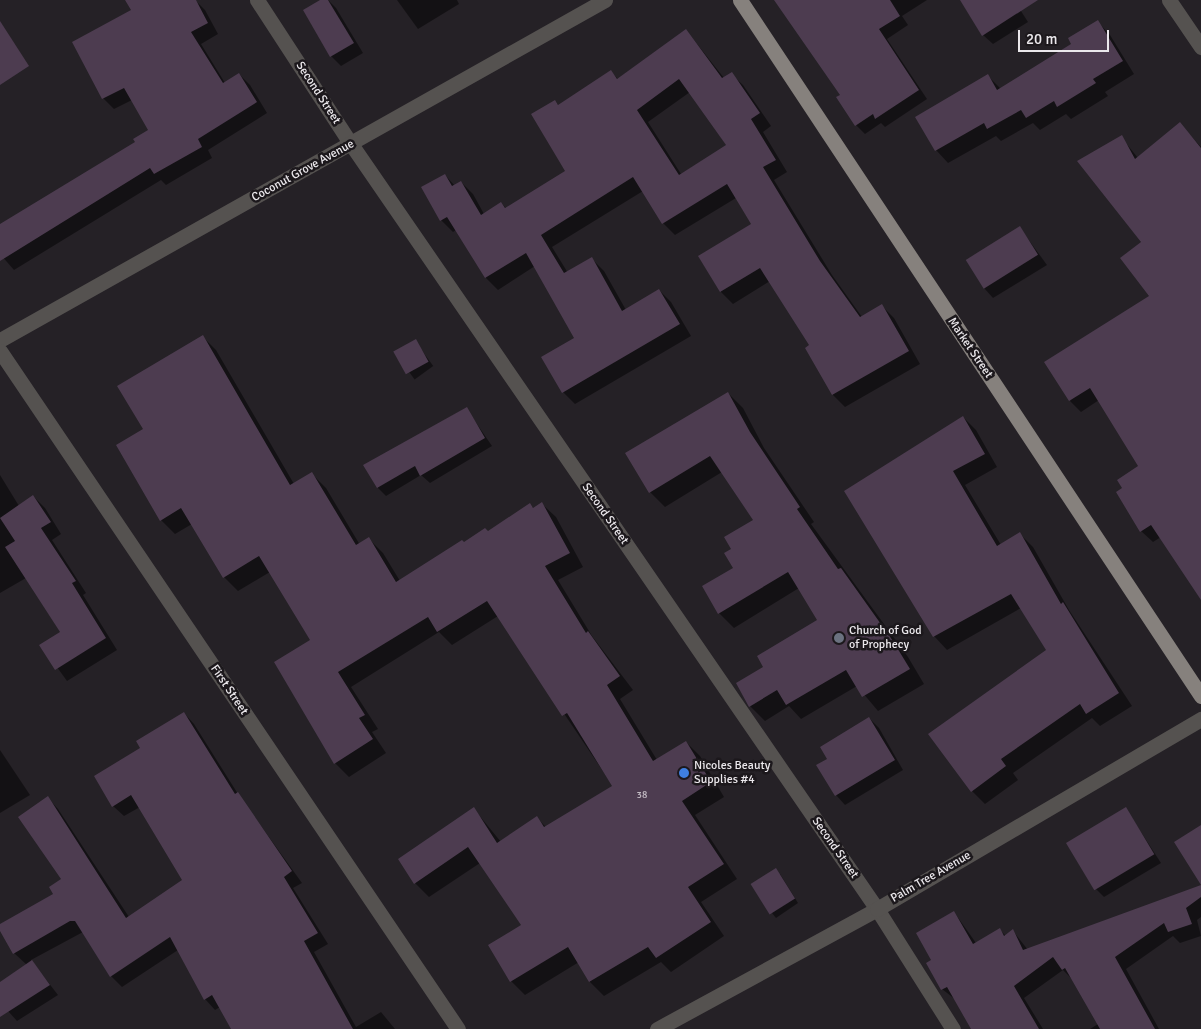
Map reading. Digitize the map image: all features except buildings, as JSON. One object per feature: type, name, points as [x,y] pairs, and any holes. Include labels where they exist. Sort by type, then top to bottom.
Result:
[{"type":"main road","name":"Market Street","points":[[740,0],[1201,696]]},
{"type":"street","name":"Second Street","points":[[257,0],[351,144],[877,909],[953,1029]]},
{"type":"street","name":"Coconut Grove Avenue","points":[[0,340],[605,0]]},
{"type":"street","points":[[1169,0],[1201,47]]},
{"type":"street","name":"First Street","points":[[0,351],[458,1029]]},
{"type":"street","name":"Palm Tree Avenue","points":[[657,1029],[877,909],[1201,720]]},
{"type":"place","name":"Church of God of Prophecy","points":[[839,638]]},
{"type":"place","name":"Nicoles Beauty Supplies #4","points":[[684,773]]}]
